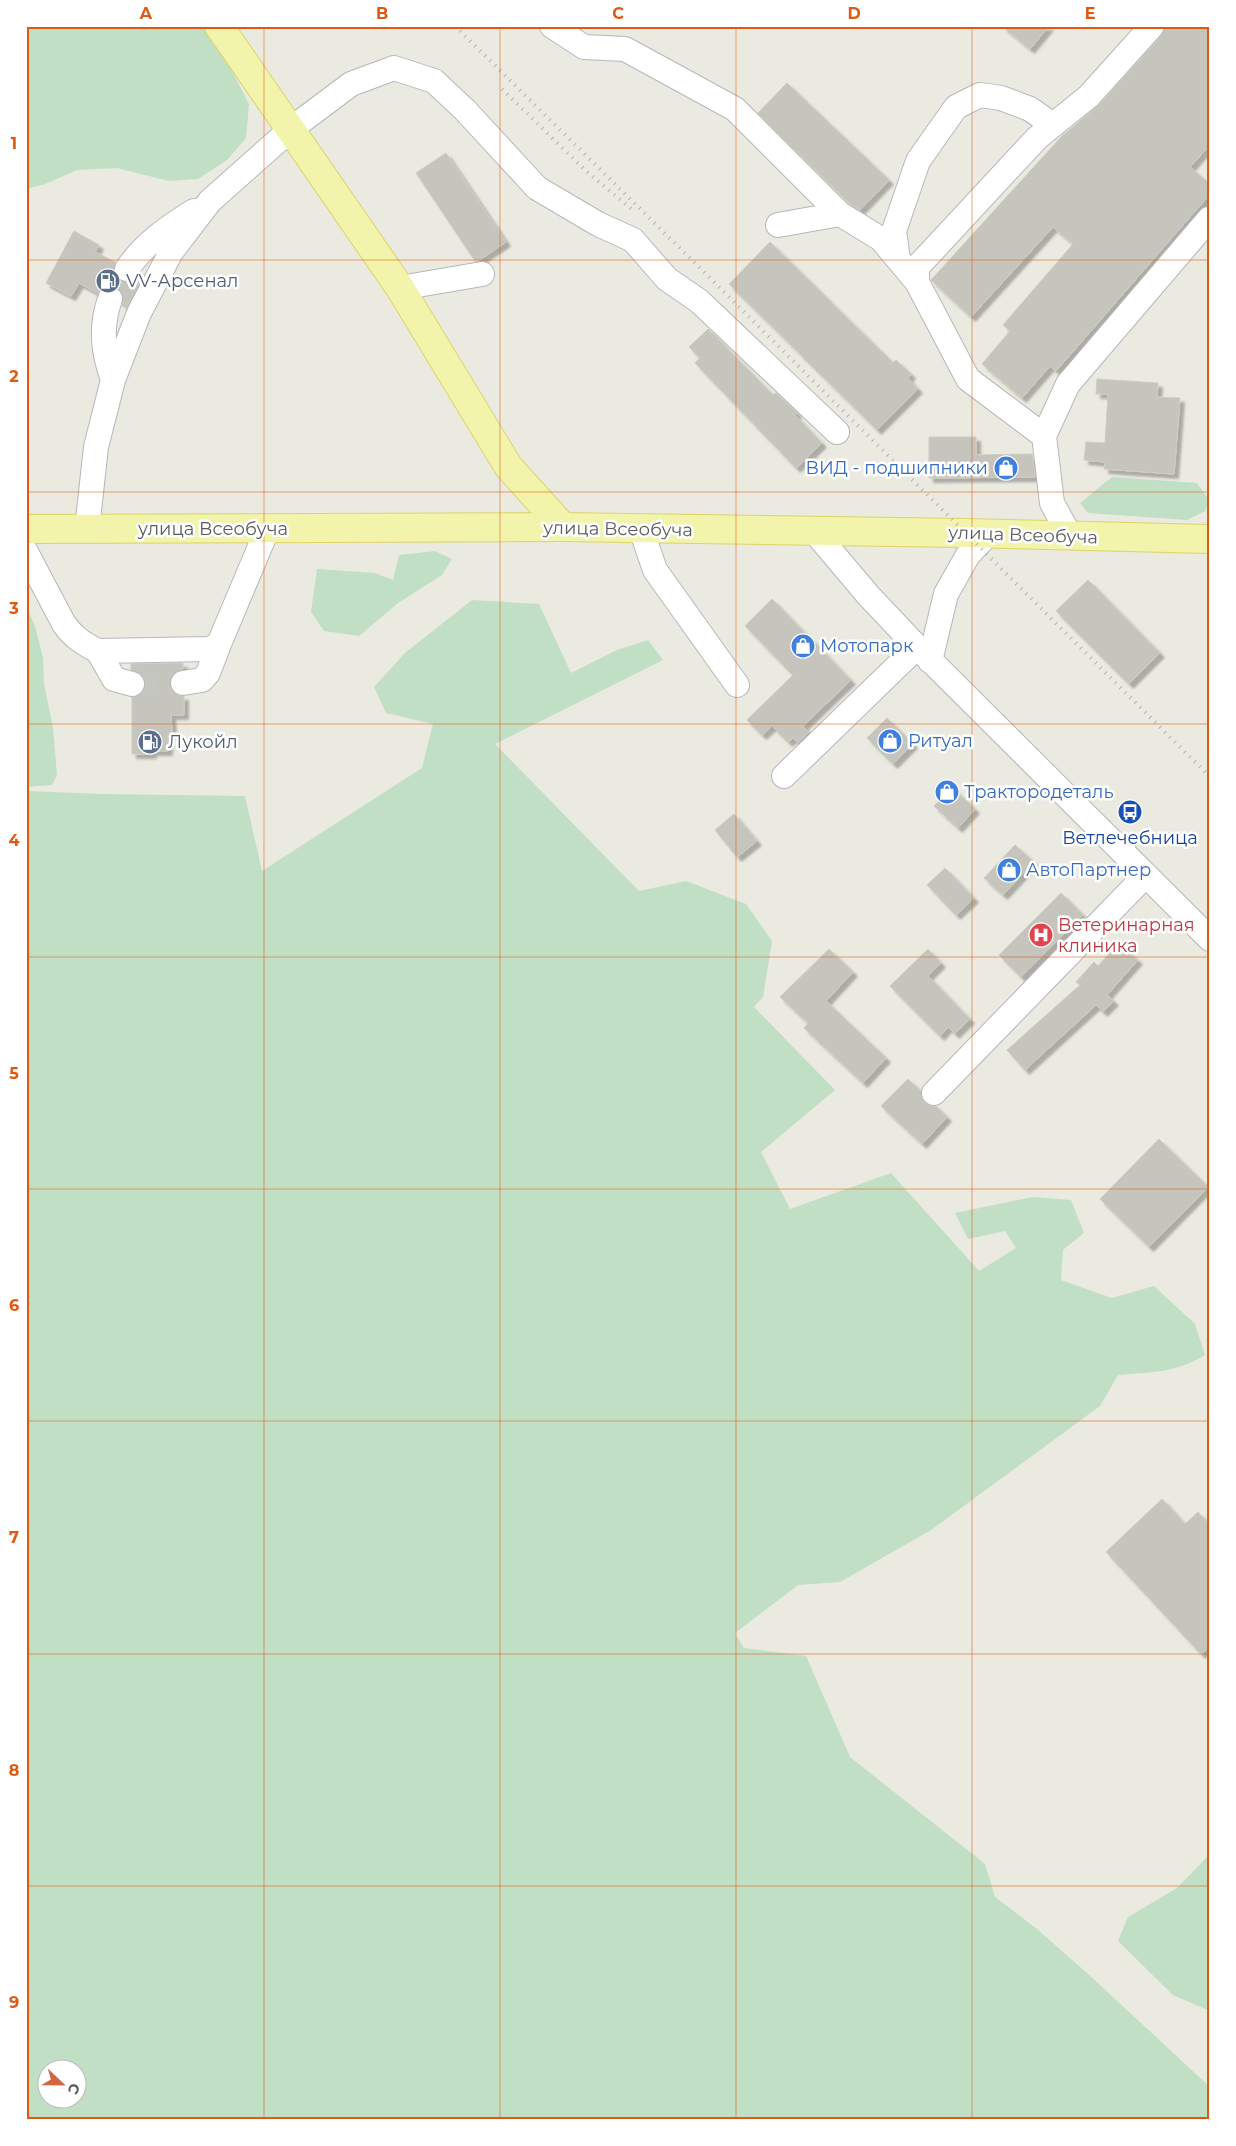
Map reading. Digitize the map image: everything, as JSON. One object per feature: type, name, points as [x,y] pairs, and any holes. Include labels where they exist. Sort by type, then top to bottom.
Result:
[{"type":"main road","points":[[219,26],[400,288],[508,466],[563,527]]},
{"type":"main road","name":"улица Всеобуча","points":[[26,529],[267,530],[563,527],[1210,539]]},
{"type":"street","points":[[552,26],[584,47],[625,49],[735,110],[840,214],[882,240],[917,282],[968,379],[1044,436]]},
{"type":"street","points":[[917,282],[917,267],[1037,138],[1089,96],[1152,26]]},
{"type":"street","points":[[127,269],[135,256],[154,239],[210,201],[291,130],[351,84],[394,68],[434,81],[465,110],[537,188],[598,224],[633,240],[667,279],[700,301],[837,432]]},
{"type":"street","points":[[898,259],[894,231],[918,161],[956,107],[980,95],[1002,98],[1030,109],[1052,124]]},
{"type":"street","points":[[87,529],[96,447],[113,380],[139,313],[171,252],[210,201]]},
{"type":"street","points":[[778,224],[840,214]]},
{"type":"street","points":[[1070,536],[1052,503],[1044,436],[1068,384],[1209,219]]},
{"type":"street","points":[[400,288],[482,274]]},
{"type":"street","points":[[110,299],[105,312],[103,336],[106,360],[113,380]]},
{"type":"street","points":[[641,529],[655,570],[737,685]]},
{"type":"street","points":[[183,683],[202,680],[208,673],[267,530]]},
{"type":"street","points":[[814,531],[868,595],[923,654],[1210,940]]},
{"type":"street","points":[[784,776],[923,654],[946,594],[968,555],[988,534]]},
{"type":"street","points":[[26,552],[68,630],[76,638],[98,650],[210,649],[219,644]]},
{"type":"street","points":[[98,650],[114,679],[132,684]]},
{"type":"street","points":[[934,1093],[1145,876]]},
{"type":"green space","points":[[26,26],[202,26],[231,69],[249,104],[246,138],[227,160],[198,179],[169,181],[117,168],[77,170],[45,184],[26,189]]},
{"type":"green space","points":[[1112,477],[1197,483],[1209,500],[1205,511],[1187,520],[1088,513],[1080,503]]},
{"type":"green space","points":[[435,551],[452,559],[442,575],[398,603],[359,636],[324,631],[311,612],[317,569],[375,573],[393,580],[399,555]]},
{"type":"green space","points":[[472,600],[539,604],[571,673],[617,650],[648,640],[663,660],[495,744],[639,891],[686,881],[746,904],[772,941],[763,997],[754,1007],[835,1090],[761,1152],[790,1209],[891,1173],[979,1271],[1016,1248],[1005,1231],[968,1239],[955,1213],[1033,1197],[1071,1200],[1084,1233],[1063,1250],[1061,1280],[1112,1298],[1154,1286],[1195,1324],[1205,1355],[1173,1368],[1118,1375],[1100,1406],[931,1530],[840,1582],[798,1585],[735,1633],[744,1648],[806,1656],[850,1757],[985,1864],[995,1897],[1037,1929],[1087,1973],[1210,2087],[1210,2120],[26,2120],[26,791],[245,796],[262,871],[422,768],[433,724],[386,713],[374,687],[405,653]]},
{"type":"green space","points":[[26,606],[35,626],[43,658],[44,684],[53,728],[57,775],[52,785],[26,787]]},
{"type":"green space","points":[[1210,1854],[1210,2011],[1173,1995],[1118,1941],[1128,1917],[1177,1888]]},
{"type":"building","points":[[1002,26],[1049,26],[1030,49]]},
{"type":"building","points":[[1165,26],[1210,26],[1210,145],[1190,167],[1210,184],[1210,194],[1056,371],[1050,366],[1022,398],[982,364],[1010,331],[1003,325],[1073,244],[1053,227],[971,317],[931,280],[1062,136],[1099,105],[1162,35]]},
{"type":"building","points":[[787,83],[889,180],[860,210],[849,203],[758,113]]},
{"type":"building","points":[[446,153],[506,242],[478,261],[475,261],[416,173]]},
{"type":"building","points":[[74,231],[99,245],[95,252],[115,262],[114,274],[119,280],[126,283],[133,281],[139,275],[142,277],[126,308],[122,306],[123,296],[120,290],[114,286],[106,286],[98,293],[79,283],[71,296],[46,283]]},
{"type":"building","points":[[770,242],[893,363],[896,360],[911,374],[908,378],[918,389],[877,430],[729,284]]},
{"type":"building","points":[[708,329],[773,395],[776,393],[797,413],[795,415],[822,443],[796,468],[695,363],[700,358],[689,347]]},
{"type":"building","points":[[1097,379],[1158,383],[1157,397],[1180,398],[1174,474],[1104,469],[1105,462],[1084,460],[1086,442],[1105,443],[1108,394],[1096,394]]},
{"type":"building","points":[[929,437],[976,437],[976,455],[1032,454],[1035,477],[929,478]]},
{"type":"building","points":[[1088,580],[1160,653],[1129,684],[1056,611]]},
{"type":"building","points":[[772,599],[851,680],[803,726],[809,732],[798,743],[793,738],[788,742],[772,726],[762,735],[747,720],[793,675],[745,626]]},
{"type":"building","points":[[183,663],[183,669],[175,672],[170,679],[169,685],[172,691],[178,696],[184,696],[184,715],[171,715],[172,734],[168,734],[168,751],[152,751],[152,754],[132,754],[132,697],[142,693],[145,688],[145,681],[141,674],[131,670],[131,664]]},
{"type":"building","name":"Ритуал","points":[[887,718],[913,744],[893,764],[867,738]]},
{"type":"building","points":[[952,787],[975,809],[958,828],[934,806]]},
{"type":"building","points":[[734,814],[757,841],[737,857],[715,830]]},
{"type":"building","name":"АвтоПартнер","points":[[1015,845],[1034,862],[1003,895],[984,878]]},
{"type":"building","points":[[945,868],[974,898],[956,915],[927,885]]},
{"type":"building","name":"Ветеринарная клиника","points":[[1061,893],[1083,915],[1021,977],[999,955]]},
{"type":"building","points":[[1118,943],[1138,960],[1107,995],[1114,1001],[1103,1012],[1096,1005],[1025,1070],[1007,1050],[1080,985],[1076,982],[1094,962],[1098,966]]},
{"type":"building","points":[[829,949],[853,972],[826,1001],[886,1058],[863,1083],[804,1028],[808,1023],[780,997]]},
{"type":"building","points":[[928,949],[941,963],[928,976],[970,1019],[955,1034],[948,1027],[940,1036],[890,986]]},
{"type":"building","points":[[908,1079],[921,1091],[924,1102],[930,1106],[936,1106],[947,1117],[922,1144],[881,1106]]},
{"type":"building","points":[[1159,1139],[1208,1187],[1149,1247],[1100,1199]]},
{"type":"building","points":[[1162,1499],[1185,1524],[1198,1512],[1210,1525],[1210,1646],[1201,1654],[1106,1552]]},
{"type":"tunnel","points":[[110,299],[127,269]]},
{"type":"tunnel","points":[[132,684],[183,683]]},
{"type":"railway","points":[[455,26],[1210,777]]},
{"type":"railway","points":[[502,89],[586,171],[634,211]]},
{"type":"place","name":"VV-Арсенал","points":[[108,281]]},
{"type":"place","name":"ВИД - подшипники","points":[[1006,468]]},
{"type":"place","name":"Мотопарк","points":[[803,646]]},
{"type":"place","name":"Ритуал","points":[[890,741]]},
{"type":"place","name":"Лукойл","points":[[150,742]]},
{"type":"place","name":"Трактородеталь","points":[[947,792]]},
{"type":"place","name":"Ветлечебница","points":[[1130,812]]},
{"type":"place","name":"АвтоПартнер","points":[[1009,870]]},
{"type":"place","name":"Ветеринарная клиника","points":[[1041,935]]}]
